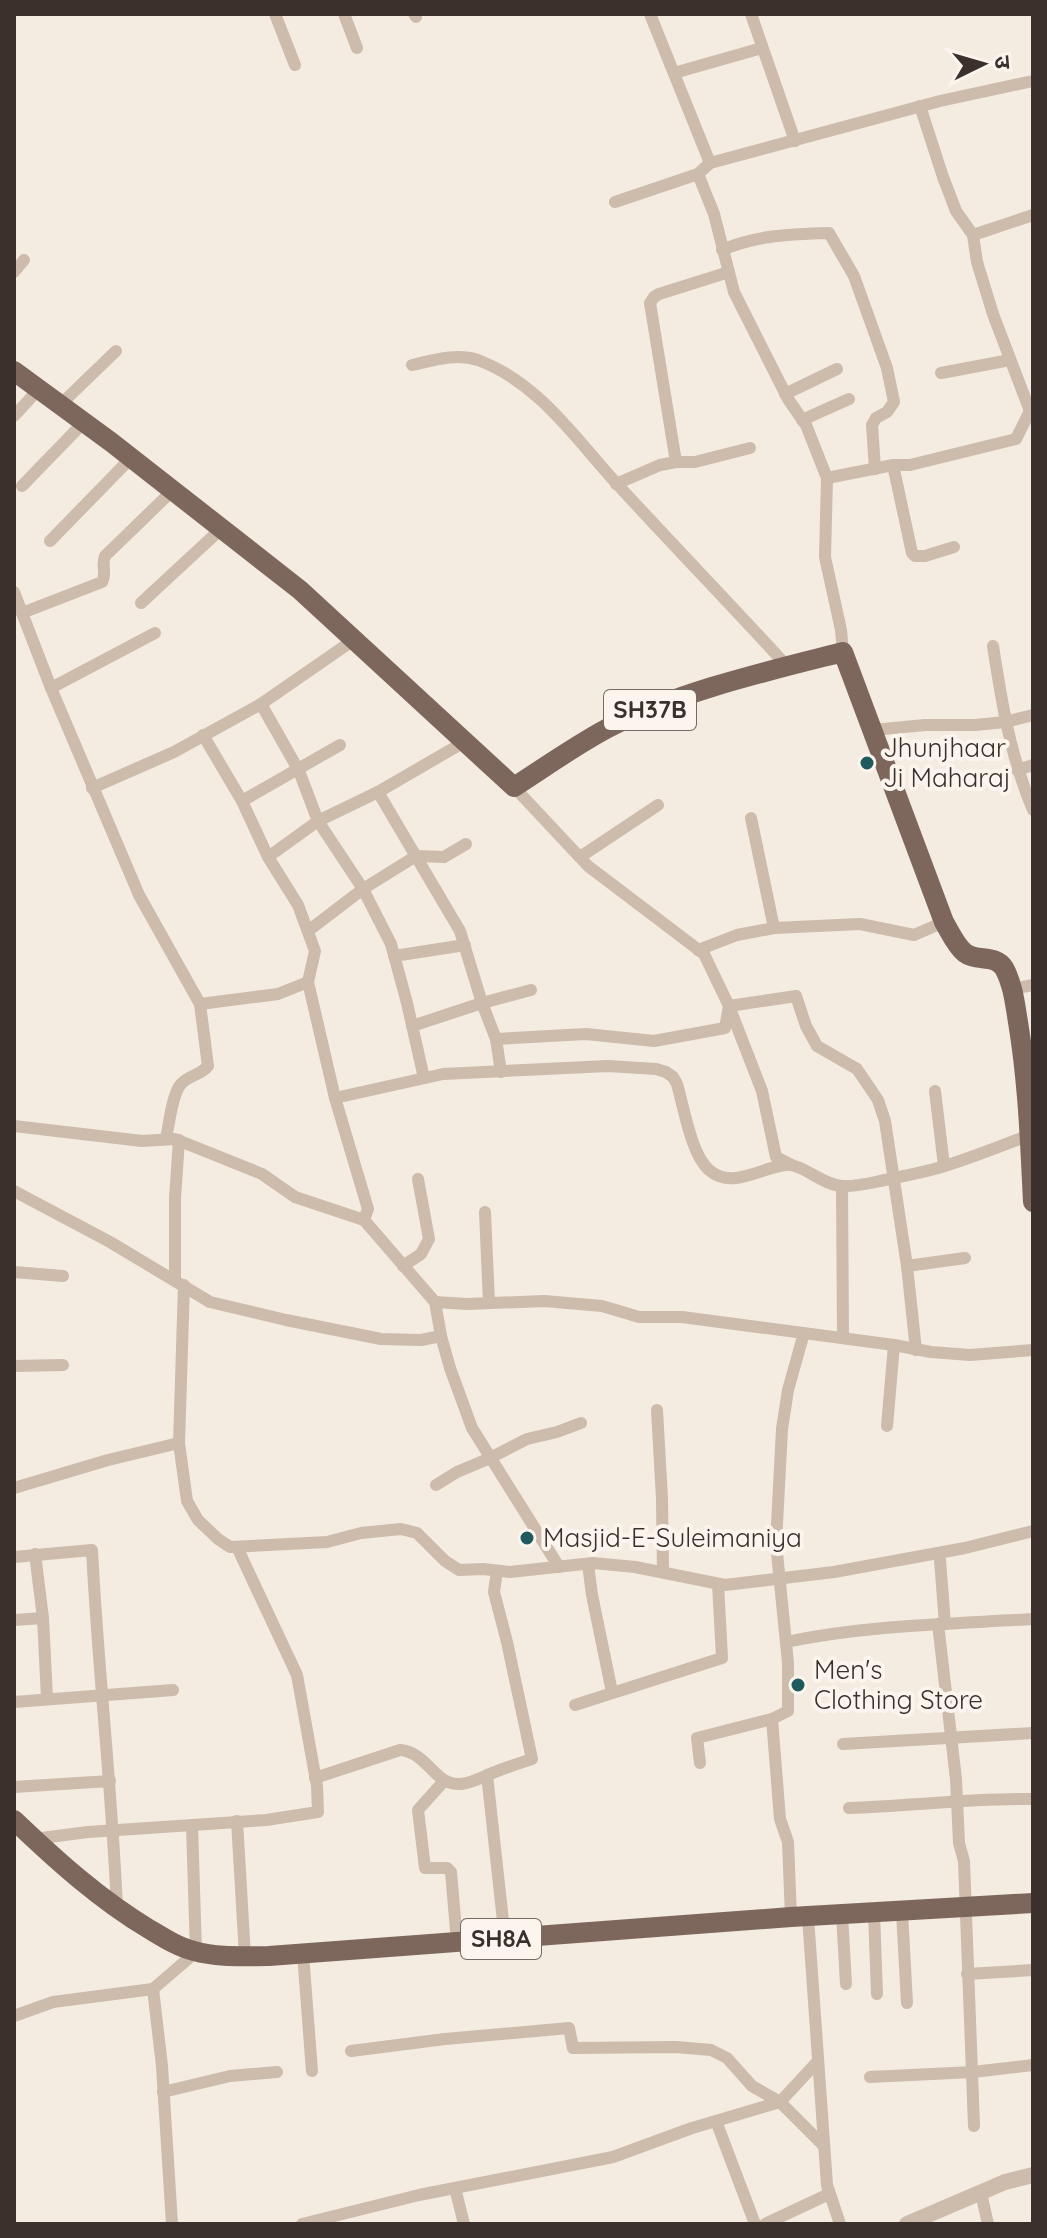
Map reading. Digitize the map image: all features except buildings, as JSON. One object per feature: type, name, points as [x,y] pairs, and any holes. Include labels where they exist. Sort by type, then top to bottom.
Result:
[{"type":"main road","points":[[14,371],[300,590],[514,787]]},
{"type":"main road","points":[[843,652],[944,922],[967,955],[999,963],[1012,989],[1032,1134],[1033,1202]]},
{"type":"main road","name":"SH37B","points":[[514,787],[610,727],[696,694],[843,652]]},
{"type":"main road","name":"SH8A","points":[[14,1820],[117,1909],[166,1939],[196,1952],[217,1955],[303,1954],[1033,1903]]},
{"type":"street","points":[[275,14],[295,65]]},
{"type":"street","points":[[344,14],[357,48]]},
{"type":"street","points":[[650,14],[710,163]]},
{"type":"street","points":[[751,14],[795,141]]},
{"type":"street","points":[[674,73],[762,48]]},
{"type":"street","points":[[615,202],[698,174],[710,163],[920,106],[1033,81]]},
{"type":"street","points":[[827,478],[893,465],[910,465],[1016,439],[1032,411],[1010,360],[977,262],[973,235],[956,211],[920,106]]},
{"type":"street","points":[[698,174],[714,214],[734,292],[785,394],[806,425],[827,478],[825,557],[843,652]]},
{"type":"street","points":[[973,235],[1033,215]]},
{"type":"street","points":[[722,250],[741,242],[785,234],[829,233],[854,276],[887,368],[894,402],[872,425],[875,469]]},
{"type":"street","points":[[14,272],[24,260]]},
{"type":"street","points":[[676,462],[650,303],[659,294],[729,272]]},
{"type":"street","points":[[60,405],[116,351]]},
{"type":"street","points":[[412,365],[462,357],[478,360],[528,389],[553,410],[616,484],[787,666]]},
{"type":"street","points":[[941,373],[1010,360]]},
{"type":"street","points":[[785,394],[837,369]]},
{"type":"street","points":[[14,416],[39,389]]},
{"type":"street","points":[[802,420],[849,399]]},
{"type":"street","points":[[22,486],[84,422]]},
{"type":"street","points":[[616,484],[654,467],[695,462],[750,448]]},
{"type":"street","points":[[50,541],[131,458]]},
{"type":"street","points":[[893,465],[912,553],[919,556],[954,547]]},
{"type":"street","points":[[22,613],[102,582],[105,556],[172,491]]},
{"type":"street","points":[[141,603],[222,528]]},
{"type":"street","points":[[14,592],[92,788],[139,895],[200,1004],[208,1066],[179,1086],[172,1140],[179,1282],[179,1443],[187,1501],[198,1520],[218,1539],[230,1547],[237,1547],[327,1542],[361,1533],[401,1529],[417,1533],[445,1561],[459,1570],[510,1572],[588,1564],[635,1567],[725,1585],[834,1572],[965,1548],[1033,1531]]},
{"type":"street","points":[[51,688],[155,633]]},
{"type":"street","points":[[92,788],[174,752],[261,704],[355,639]]},
{"type":"street","points":[[993,646],[1005,722],[1017,770],[1033,810]]},
{"type":"street","points":[[261,704],[297,768],[318,821],[363,889],[391,944],[424,1078]]},
{"type":"street","points":[[873,730],[925,725],[975,725],[1033,715]]},
{"type":"street","points":[[203,735],[242,801],[268,857],[298,905],[315,951],[308,982],[335,1098],[368,1209],[364,1220]]},
{"type":"street","points":[[268,857],[318,821],[378,792],[466,741]]},
{"type":"street","points":[[242,801],[340,745]]},
{"type":"street","points":[[1017,770],[1033,765]]},
{"type":"street","points":[[514,787],[588,866],[704,954],[729,1006],[762,1091],[776,1157],[821,1181],[842,1186],[944,1166],[1032,1134]]},
{"type":"street","points":[[378,792],[449,910],[465,945],[496,1039],[501,1072]]},
{"type":"street","points":[[580,857],[658,805]]},
{"type":"street","points":[[751,818],[774,928]]},
{"type":"street","points":[[308,931],[363,889],[416,856],[444,857],[466,844]]},
{"type":"street","points":[[698,950],[737,935],[774,928],[860,924],[914,935],[944,922]]},
{"type":"street","points":[[394,956],[465,945]]},
{"type":"street","points":[[200,1004],[278,994],[308,982]]},
{"type":"street","points":[[1012,989],[1033,985]]},
{"type":"street","points":[[412,1026],[531,990]]},
{"type":"street","points":[[729,1006],[796,996],[817,1046],[857,1069],[878,1100],[885,1121],[916,1350]]},
{"type":"street","points":[[496,1039],[586,1034],[654,1041],[725,1028],[729,1006]]},
{"type":"street","points":[[335,1098],[443,1074],[639,1067],[666,1072],[673,1077],[696,1148],[711,1172],[733,1178],[784,1165],[792,1166]]},
{"type":"street","points":[[935,1091],[944,1166]]},
{"type":"street","points":[[14,1126],[142,1141],[172,1140],[262,1174],[295,1197],[364,1220],[435,1302],[450,1368],[472,1428],[559,1567]]},
{"type":"street","points":[[403,1266],[421,1254],[429,1239],[418,1179]]},
{"type":"street","points":[[842,1186],[843,1338]]},
{"type":"street","points":[[14,1191],[110,1242],[210,1302],[381,1339],[421,1340],[441,1336]]},
{"type":"street","points":[[485,1212],[489,1303]]},
{"type":"street","points":[[907,1266],[965,1258]]},
{"type":"street","points":[[14,1272],[63,1276]]},
{"type":"street","points":[[435,1302],[544,1301],[602,1306],[639,1317],[682,1317],[970,1355],[1033,1350]]},
{"type":"street","points":[[700,1763],[697,1738],[772,1719],[788,1711],[786,1642],[776,1543],[782,1429],[788,1390],[804,1333]]},
{"type":"street","points":[[887,1426],[894,1345]]},
{"type":"street","points":[[14,1366],[63,1365]]},
{"type":"street","points":[[657,1410],[663,1572]]},
{"type":"street","points":[[436,1485],[527,1439],[581,1423]]},
{"type":"street","points":[[14,1488],[179,1443]]},
{"type":"street","points":[[34,1839],[266,1820],[318,1812],[297,1675],[237,1547]]},
{"type":"street","points":[[14,1557],[92,1550],[117,1909]]},
{"type":"street","points":[[35,1554],[43,1618],[47,1698]]},
{"type":"street","points":[[940,1560],[959,1843],[964,1861],[974,2126]]},
{"type":"street","points":[[588,1564],[612,1692]]},
{"type":"street","points":[[315,1778],[400,1750],[419,1756],[444,1781],[457,1784],[470,1783],[532,1759],[494,1592],[497,1571]]},
{"type":"street","points":[[575,1705],[722,1658],[718,1584]]},
{"type":"street","points":[[14,1620],[43,1618]]},
{"type":"street","points":[[786,1642],[890,1626],[1033,1619]]},
{"type":"street","points":[[14,1702],[173,1690]]},
{"type":"street","points":[[772,1719],[780,1819],[788,1842],[800,1917],[818,2061],[827,2185],[840,2224]]},
{"type":"street","points":[[843,1744],[1033,1733]]},
{"type":"street","points":[[487,1775],[505,1939]]},
{"type":"street","points":[[14,1787],[110,1781]]},
{"type":"street","points":[[444,1781],[420,1805],[418,1815],[425,1868],[447,1868],[451,1872],[457,1942]]},
{"type":"street","points":[[849,1808],[974,1799],[1033,1799]]},
{"type":"street","points":[[237,1821],[245,1956]]},
{"type":"street","points":[[14,2016],[53,2002],[153,1989],[196,1952],[192,1825]]},
{"type":"street","points":[[902,1912],[907,2003]]},
{"type":"street","points":[[874,1913],[877,1994]]},
{"type":"street","points":[[842,1915],[846,1984]]},
{"type":"street","points":[[303,1954],[312,2071]]},
{"type":"street","points":[[967,1974],[1033,1970]]},
{"type":"street","points":[[153,1989],[172,2224]]},
{"type":"street","points":[[351,2051],[569,2028],[573,2048],[676,2047],[711,2050],[727,2058],[752,2086],[780,2102],[824,2146]]},
{"type":"street","points":[[302,2224],[455,2188],[613,2157],[780,2102],[818,2061]]},
{"type":"street","points":[[870,2077],[973,2072],[1033,2065]]},
{"type":"street","points":[[163,2092],[230,2076],[277,2072]]},
{"type":"street","points":[[716,2121],[755,2224]]},
{"type":"street","points":[[907,2224],[1005,2182],[1033,2175]]},
{"type":"street","points":[[455,2188],[464,2224]]},
{"type":"street","points":[[981,2193],[988,2224]]},
{"type":"street","points":[[765,2224],[829,2194]]},
{"type":"place","name":"Jhunjhaar Ji Maharaj","points":[[867,763]]},
{"type":"place","name":"Masjid-E-Suleimaniya","points":[[527,1538]]},
{"type":"place","name":"Men's Clothing Store","points":[[798,1685]]}]
